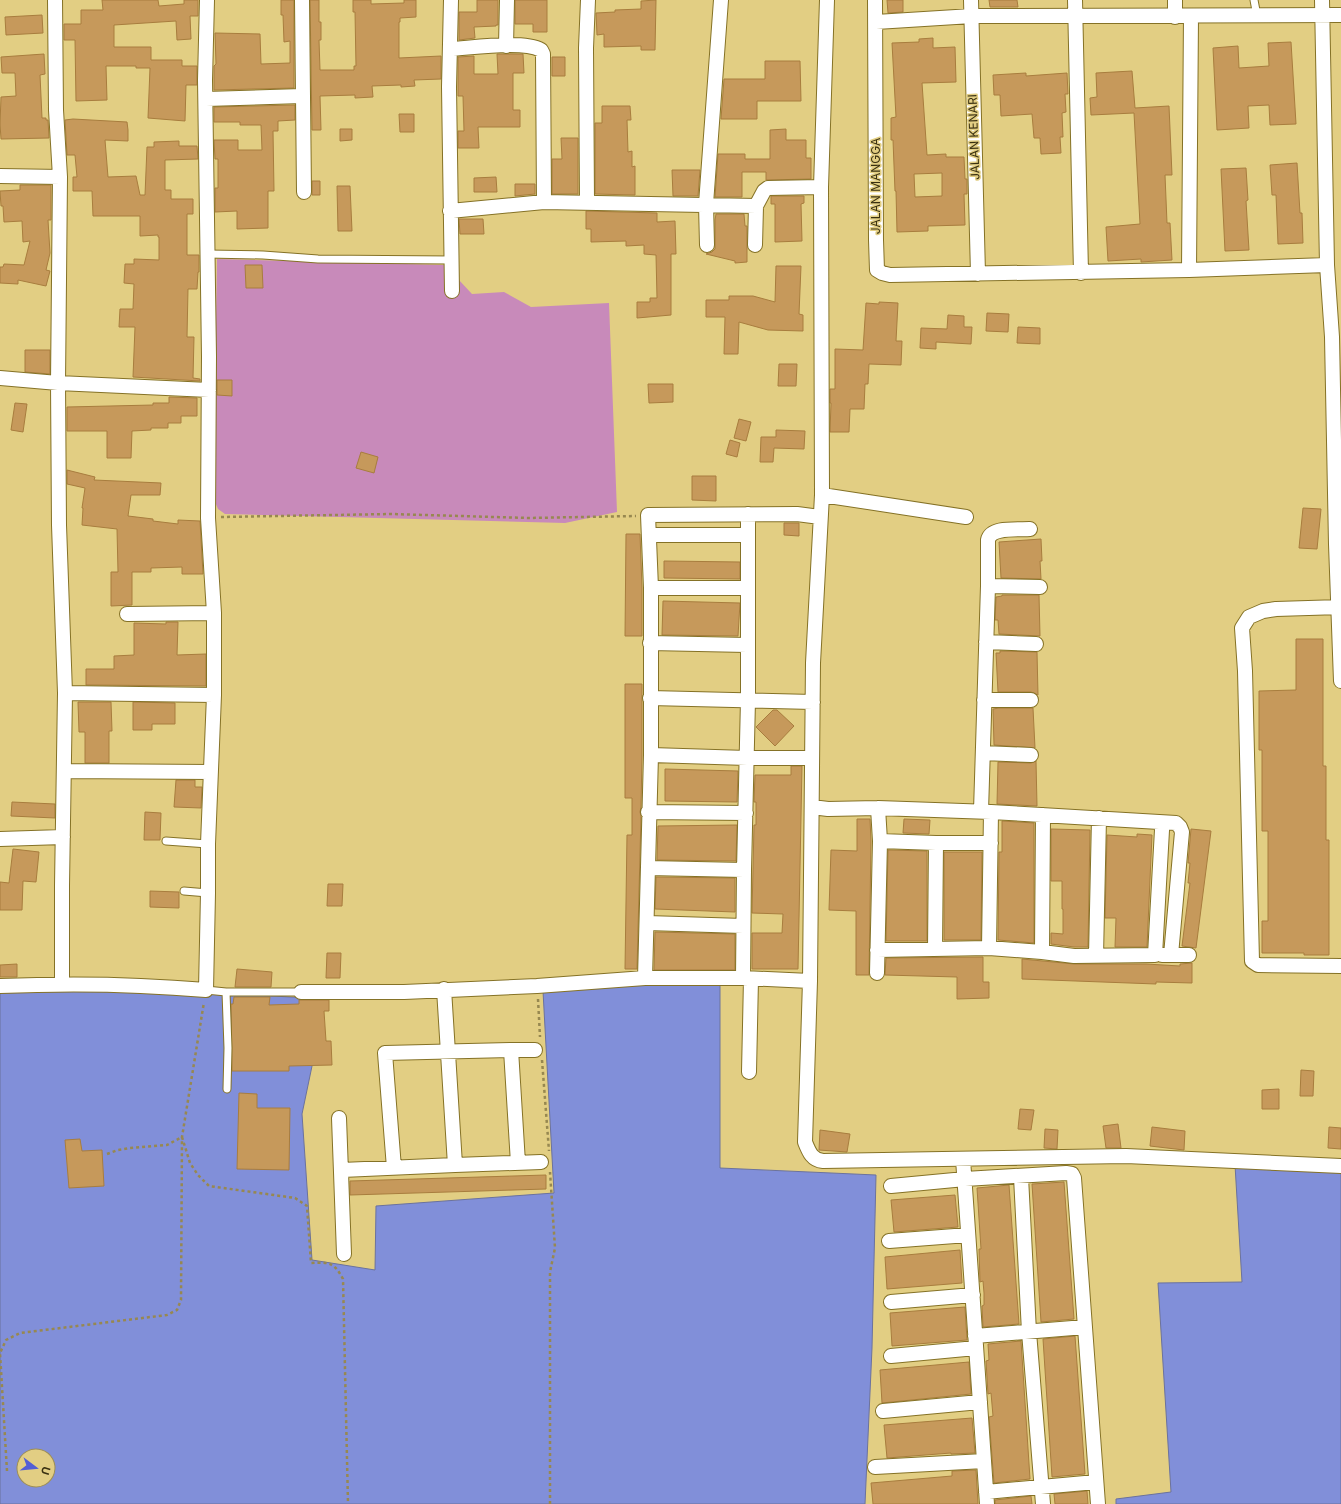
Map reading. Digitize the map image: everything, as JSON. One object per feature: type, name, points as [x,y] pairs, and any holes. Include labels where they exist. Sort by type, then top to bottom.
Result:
[{"type":"street","points":[[55,0],[56,110],[60,176],[58,383],[59,525],[65,693],[62,984]]},
{"type":"street","points":[[0,986],[62,984],[166,986],[206,990],[208,844],[214,695],[214,613],[208,518],[209,390],[206,99],[207,0]]},
{"type":"street","points":[[302,0],[304,192]]},
{"type":"street","points":[[451,0],[450,211],[452,291]]},
{"type":"street","points":[[506,46],[507,0]]},
{"type":"street","points":[[587,202],[586,48],[588,0]]},
{"type":"street","points":[[706,245],[706,204],[721,0]]},
{"type":"street","points":[[827,0],[821,187],[822,495],[813,663],[810,981],[805,1142],[814,1159],[823,1162],[1126,1156],[1341,1166]]},
{"type":"street","name":"JALAN MANGGA","points":[[875,0],[877,270],[878,272],[890,275],[978,274]]},
{"type":"street","name":"JALAN KENARI","points":[[971,0],[978,274]]},
{"type":"street","points":[[1075,0],[1081,273]]},
{"type":"street","points":[[1175,0],[1175,16]]},
{"type":"street","points":[[1322,0],[1327,265],[1336,337],[1336,544],[1340,607],[1341,681]]},
{"type":"street","points":[[876,22],[972,16],[1341,15]]},
{"type":"street","points":[[1190,270],[1191,16]]},
{"type":"street","points":[[450,49],[506,46],[536,48],[541,50],[543,54],[544,202]]},
{"type":"street","points":[[206,99],[302,96]]},
{"type":"street","points":[[0,176],[60,176]]},
{"type":"street","points":[[755,245],[756,206],[764,191],[768,188],[821,187]]},
{"type":"street","points":[[450,211],[544,202],[756,206]]},
{"type":"street","points":[[978,274],[1081,273],[1327,265]]},
{"type":"street","points":[[0,378],[58,383],[209,390]]},
{"type":"street","points":[[822,495],[966,517]]},
{"type":"street","points":[[748,514],[748,700],[744,926],[750,1072]]},
{"type":"street","points":[[645,978],[648,812],[651,755],[651,588],[648,515],[797,514],[820,517]]},
{"type":"street","points":[[989,948],[991,843],[986,811],[983,753],[989,536],[995,531],[1030,529]]},
{"type":"street","points":[[649,535],[747,535]]},
{"type":"street","points":[[988,586],[1040,586]]},
{"type":"street","points":[[651,588],[747,588]]},
{"type":"street","points":[[1340,607],[1263,611],[1249,617],[1242,628],[1245,671],[1252,961],[1258,966],[1341,966]]},
{"type":"street","points":[[127,614],[214,613]]},
{"type":"street","points":[[986,642],[1036,644]]},
{"type":"street","points":[[650,643],[747,645]]},
{"type":"street","points":[[65,693],[214,695]]},
{"type":"street","points":[[650,698],[813,702]]},
{"type":"street","points":[[984,700],[1031,700]]},
{"type":"street","points":[[983,753],[1031,755]]},
{"type":"street","points":[[651,755],[747,758],[812,758]]},
{"type":"street","points":[[65,771],[211,772]]},
{"type":"street","points":[[812,807],[828,809],[878,808],[986,811],[1176,823],[1182,832],[1171,955]]},
{"type":"street","points":[[877,973],[880,841],[878,808]]},
{"type":"street","points":[[648,812],[746,813]]},
{"type":"street","points":[[1042,952],[1043,815]]},
{"type":"street","points":[[1096,956],[1099,818]]},
{"type":"street","points":[[1155,955],[1162,837],[1161,823]]},
{"type":"street","points":[[0,839],[63,837]]},
{"type":"street","points":[[880,841],[991,843]]},
{"type":"street","points":[[935,949],[936,843]]},
{"type":"street","points":[[648,868],[744,870]]},
{"type":"street","points":[[647,923],[744,926]]},
{"type":"street","points":[[877,950],[989,948],[1074,956],[1189,955]]},
{"type":"street","points":[[301,992],[404,992],[537,986],[645,978],[747,978],[810,981]]},
{"type":"street","points":[[444,989],[455,1165]]},
{"type":"street","points":[[394,1168],[385,1053],[539,1049]]},
{"type":"street","points":[[511,1050],[518,1163]]},
{"type":"street","points":[[339,1118],[344,1254]]},
{"type":"street","points":[[963,1159],[986,1498],[1042,1487],[1096,1482]]},
{"type":"street","points":[[342,1170],[547,1162]]},
{"type":"street","points":[[891,1186],[965,1179],[1021,1177],[1066,1173],[1072,1174],[1074,1178],[1098,1504]]},
{"type":"street","points":[[1021,1177],[1029,1332],[1043,1504]]},
{"type":"street","points":[[889,1241],[968,1235]]},
{"type":"street","points":[[891,1302],[973,1295]]},
{"type":"street","points":[[891,1356],[1029,1332],[1085,1327]]},
{"type":"street","points":[[883,1411],[980,1402]]},
{"type":"street","points":[[875,1467],[984,1461]]},
{"type":"lane","points":[[1254,0],[1257,16]]},
{"type":"lane","points":[[207,254],[263,255],[318,259],[451,260]]},
{"type":"lane","points":[[166,841],[208,844]]},
{"type":"lane","points":[[184,891],[208,893]]},
{"type":"lane","points":[[206,990],[226,992],[301,992]]},
{"type":"lane","points":[[226,992],[228,1048],[226,1089]]},
{"type":"path","points":[[208,518],[391,514],[529,518],[648,515]]},
{"type":"path","points":[[537,986],[539,1049],[555,1248],[550,1272],[550,1504]]},
{"type":"path","points":[[7,1471],[0,1353],[6,1340],[20,1333],[167,1315],[177,1310],[181,1300],[182,1138],[206,990]]},
{"type":"path","points":[[107,1154],[130,1148],[167,1145],[182,1138]]},
{"type":"path","points":[[182,1138],[190,1164],[209,1186],[295,1198],[307,1206],[311,1263],[332,1264],[337,1268],[343,1279],[348,1504]]},
{"type":"shaded area","points":[[217,259],[445,265],[472,294],[504,292],[531,307],[609,303],[617,512],[565,523],[225,514],[218,509],[213,497]]},
{"type":"water","points":[[720,981],[720,1168],[876,1175],[872,1348],[865,1504],[0,1504],[0,989],[202,992],[326,999],[302,1114],[312,1260],[375,1270],[376,1206],[554,1193],[543,991],[634,982]]},
{"type":"water","points":[[1235,1165],[1341,1170],[1341,1504],[1116,1504],[1116,1499],[1171,1492],[1158,1283],[1242,1282]]},
{"type":"building","points":[[102,0],[158,0],[159,6],[184,4],[184,0],[198,0],[198,16],[190,16],[191,39],[177,40],[176,21],[114,25],[114,47],[151,47],[151,60],[182,60],[182,66],[197,66],[197,85],[186,85],[185,121],[148,118],[150,68],[136,68],[136,66],[106,66],[107,100],[76,101],[75,40],[64,40],[64,24],[81,24],[81,10],[103,10]]},
{"type":"building","points":[[281,0],[294,0],[294,88],[214,90],[214,66],[216,64],[215,33],[260,34],[261,64],[290,63],[290,41],[284,42]]},
{"type":"building","points":[[310,0],[319,0],[319,22],[321,22],[321,40],[319,40],[320,70],[354,70],[354,66],[356,66],[355,12],[353,12],[353,0],[371,0],[371,4],[404,3],[404,0],[416,0],[416,17],[400,18],[399,58],[441,56],[441,79],[414,80],[415,86],[372,86],[373,97],[355,98],[355,95],[320,96],[321,130],[312,130]]},
{"type":"building","points":[[477,0],[498,0],[498,25],[474,27],[475,38],[459,40],[459,12],[477,12]]},
{"type":"building","points":[[515,0],[547,0],[547,32],[533,32],[533,24],[515,24]]},
{"type":"building","points":[[656,0],[655,50],[641,50],[641,46],[604,47],[604,34],[597,35],[596,13],[615,12],[615,10],[641,9],[641,1]]},
{"type":"building","points":[[887,0],[903,0],[903,12],[888,13]]},
{"type":"building","points":[[989,0],[1017,0],[1018,7],[990,7]]},
{"type":"building","points":[[42,15],[43,33],[6,35],[5,17]]},
{"type":"building","points":[[933,38],[933,48],[955,47],[956,82],[922,83],[927,155],[946,154],[946,157],[964,157],[965,179],[967,179],[967,194],[964,194],[965,225],[928,226],[928,231],[897,232],[893,140],[891,140],[891,118],[896,117],[892,43],[919,42],[919,39]],"holes":[[[942,173],[942,196],[915,197],[914,174]]]},
{"type":"building","points":[[1291,42],[1296,124],[1270,125],[1269,105],[1248,106],[1249,128],[1217,130],[1213,48],[1238,46],[1239,68],[1269,66],[1268,43]]},
{"type":"building","points":[[44,54],[45,74],[40,75],[42,118],[46,118],[46,120],[48,120],[49,138],[1,139],[1,97],[16,96],[15,73],[2,73],[1,57]]},
{"type":"building","points":[[497,54],[523,54],[524,73],[513,73],[513,110],[520,110],[520,127],[478,127],[479,148],[458,148],[458,131],[464,131],[463,96],[458,96],[458,57],[474,56],[474,74],[498,74]]},
{"type":"building","points":[[552,57],[565,57],[565,76],[552,76]]},
{"type":"building","points":[[765,61],[800,61],[801,101],[757,101],[757,119],[721,119],[724,79],[765,79]]},
{"type":"building","points":[[1132,71],[1135,108],[1169,106],[1172,175],[1165,175],[1167,223],[1170,223],[1172,260],[1141,262],[1141,259],[1108,261],[1106,227],[1140,224],[1134,113],[1091,115],[1090,98],[1097,97],[1096,73]]},
{"type":"building","points":[[1026,73],[1026,76],[1067,73],[1068,94],[1065,94],[1066,112],[1062,113],[1063,137],[1060,137],[1061,153],[1041,154],[1040,138],[1034,138],[1032,114],[1001,116],[1000,95],[994,95],[993,75]]},
{"type":"building","points":[[295,105],[295,120],[278,121],[278,131],[273,131],[274,191],[268,191],[268,228],[237,229],[237,211],[215,212],[215,188],[218,188],[218,159],[215,159],[214,140],[238,140],[238,150],[262,150],[261,125],[240,125],[240,122],[214,122],[214,107]]},
{"type":"building","points":[[602,106],[630,106],[631,120],[627,120],[628,152],[632,151],[632,167],[635,166],[635,195],[595,194],[595,123],[602,123]]},
{"type":"building","points":[[399,114],[414,114],[414,132],[400,132]]},
{"type":"building","points":[[73,119],[127,122],[128,141],[105,140],[108,177],[136,176],[140,195],[145,195],[147,147],[154,147],[154,142],[179,141],[179,146],[197,146],[198,159],[165,160],[165,190],[171,190],[171,199],[193,199],[193,214],[187,214],[187,255],[199,255],[199,272],[197,289],[188,289],[187,337],[194,337],[193,378],[200,379],[200,381],[133,377],[135,327],[119,327],[120,309],[133,309],[134,284],[124,283],[125,264],[134,264],[134,259],[159,260],[159,237],[158,235],[140,236],[140,216],[93,216],[92,191],[73,191],[73,177],[77,177],[75,155],[67,155],[65,120]]},
{"type":"building","points":[[340,129],[352,129],[352,140],[340,141]]},
{"type":"building","points":[[786,129],[786,140],[806,140],[806,158],[811,158],[811,179],[766,180],[766,172],[742,172],[742,197],[715,197],[718,154],[745,154],[745,159],[770,159],[770,130]]},
{"type":"building","points":[[561,138],[578,138],[578,194],[552,194],[552,159],[562,159]]},
{"type":"building","points":[[1297,163],[1300,213],[1302,213],[1303,243],[1278,244],[1276,195],[1272,195],[1270,165]]},
{"type":"building","points":[[1246,168],[1248,200],[1246,201],[1249,250],[1225,251],[1221,169]]},
{"type":"building","points":[[672,170],[700,170],[698,196],[673,196]]},
{"type":"building","points":[[496,177],[497,192],[474,192],[474,178]]},
{"type":"building","points":[[312,181],[320,181],[320,195],[312,195]]},
{"type":"building","points":[[515,184],[535,184],[535,194],[515,196]]},
{"type":"building","points":[[20,185],[51,185],[51,220],[48,220],[50,253],[46,270],[50,271],[46,286],[18,280],[18,284],[0,283],[0,267],[3,267],[4,264],[24,265],[30,241],[23,242],[22,221],[4,222],[3,206],[1,206],[0,191],[20,190]]},
{"type":"building","points":[[337,186],[350,186],[352,231],[338,231]]},
{"type":"building","points":[[771,196],[804,196],[804,203],[801,204],[802,241],[775,242],[775,204],[771,204]]},
{"type":"building","points":[[586,211],[657,213],[657,222],[675,221],[676,254],[671,254],[671,315],[637,318],[637,302],[650,302],[650,298],[657,298],[656,255],[644,254],[644,245],[626,246],[626,241],[591,242],[591,229],[586,229]]},
{"type":"building","points":[[716,214],[744,214],[745,226],[747,226],[747,262],[735,263],[735,261],[706,254],[715,249]]},
{"type":"building","points":[[459,219],[483,219],[484,234],[460,234]]},
{"type":"building","points":[[245,265],[262,265],[263,288],[246,288]]},
{"type":"building","points":[[776,266],[801,266],[799,314],[803,315],[803,331],[768,330],[739,322],[738,354],[724,354],[725,317],[706,317],[706,300],[729,300],[729,296],[753,296],[775,302]]},
{"type":"building","points":[[879,302],[898,303],[896,341],[902,341],[901,365],[869,364],[868,384],[865,384],[864,409],[850,409],[849,432],[830,432],[830,389],[835,389],[835,349],[863,350],[866,303],[879,304]]},
{"type":"building","points":[[987,313],[1009,314],[1008,332],[986,331]]},
{"type":"building","points":[[948,315],[964,316],[964,327],[972,327],[971,344],[936,342],[936,349],[920,348],[921,328],[947,329]]},
{"type":"building","points":[[1018,327],[1040,328],[1040,344],[1017,343]]},
{"type":"building","points":[[25,350],[50,350],[50,374],[25,372]]},
{"type":"building","points":[[779,364],[797,364],[796,386],[778,386]]},
{"type":"building","points":[[217,380],[232,380],[232,396],[217,395]]},
{"type":"building","points":[[648,384],[673,384],[673,402],[649,403]]},
{"type":"building","points":[[169,397],[197,398],[197,416],[181,416],[181,423],[168,423],[168,428],[151,428],[151,430],[132,431],[131,458],[107,458],[107,431],[67,431],[67,407],[153,405],[153,403],[169,403]]},
{"type":"building","points":[[15,403],[27,404],[23,432],[11,430]]},
{"type":"building","points":[[739,419],[751,422],[746,441],[734,438]]},
{"type":"building","points":[[776,430],[805,431],[804,449],[774,448],[773,462],[760,462],[761,437],[776,437]]},
{"type":"building","points":[[730,440],[740,443],[737,457],[726,454]]},
{"type":"building","points":[[361,452],[378,457],[374,473],[356,468]]},
{"type":"building","points":[[67,470],[95,477],[94,480],[161,483],[160,495],[131,495],[128,516],[178,524],[178,520],[200,521],[203,574],[182,574],[182,567],[151,568],[151,572],[132,572],[132,605],[111,606],[111,572],[118,572],[117,529],[82,525],[82,508],[85,488],[67,484]]},
{"type":"building","points":[[692,476],[716,476],[716,501],[692,500]]},
{"type":"building","points":[[1303,508],[1321,509],[1317,549],[1299,548]]},
{"type":"building","points":[[784,523],[799,523],[799,536],[784,535]]},
{"type":"building","points":[[626,534],[640,534],[642,636],[625,636]]},
{"type":"building","points":[[1041,539],[1041,579],[1001,578],[999,542]]},
{"type":"building","points":[[664,561],[740,562],[740,579],[664,578]]},
{"type":"building","points":[[1002,595],[1039,595],[1040,636],[999,634],[998,620],[995,620],[996,597]]},
{"type":"building","points":[[663,601],[740,603],[738,636],[662,635]]},
{"type":"building","points":[[166,622],[178,622],[177,655],[206,654],[206,686],[86,685],[86,669],[114,669],[114,656],[134,655],[134,623],[166,624]]},
{"type":"building","points":[[1296,639],[1323,639],[1323,766],[1326,766],[1326,840],[1329,840],[1329,955],[1304,955],[1304,953],[1262,953],[1262,921],[1268,921],[1268,831],[1262,831],[1262,750],[1259,750],[1259,691],[1296,690]]},
{"type":"building","points":[[1000,651],[1037,652],[1038,695],[1031,692],[998,692],[996,653],[1000,653]]},
{"type":"building","points":[[625,684],[642,684],[641,816],[637,969],[625,969],[627,835],[632,835],[632,798],[625,798]]},
{"type":"building","points":[[78,702],[111,702],[112,731],[109,731],[109,763],[85,763],[85,732],[79,732]]},
{"type":"building","points":[[133,702],[175,703],[175,724],[152,724],[152,730],[133,730]]},
{"type":"building","points":[[1033,708],[1035,748],[994,745],[993,709]]},
{"type":"building","points":[[773,710],[777,710],[794,726],[775,746],[756,727]]},
{"type":"building","points":[[1036,761],[1037,806],[997,804],[998,762],[1031,763]]},
{"type":"building","points":[[791,766],[802,766],[798,969],[752,969],[752,933],[782,933],[783,914],[752,913],[754,825],[756,825],[756,802],[754,802],[755,775],[791,775]]},
{"type":"building","points":[[665,769],[738,771],[737,802],[665,801]]},
{"type":"building","points":[[176,780],[195,780],[195,787],[202,787],[201,808],[174,807]]},
{"type":"building","points":[[12,802],[55,804],[55,818],[11,816]]},
{"type":"building","points":[[145,812],[161,813],[160,840],[144,840]]},
{"type":"building","points":[[857,819],[870,819],[869,975],[856,975],[856,911],[829,910],[831,850],[857,851]]},
{"type":"building","points":[[904,819],[930,820],[929,834],[903,833]]},
{"type":"building","points":[[1002,821],[1034,823],[1034,943],[998,940],[999,852],[1002,852]]},
{"type":"building","points":[[737,825],[736,861],[657,860],[658,826]]},
{"type":"building","points":[[1051,829],[1090,830],[1088,947],[1051,944],[1051,933],[1063,934],[1063,909],[1062,881],[1051,881]]},
{"type":"building","points":[[1191,829],[1211,831],[1196,948],[1182,946],[1190,883],[1188,883],[1190,863],[1188,863]]},
{"type":"building","points":[[1137,834],[1152,835],[1147,947],[1115,947],[1116,918],[1105,918],[1107,835],[1137,837]]},
{"type":"building","points":[[13,849],[39,852],[36,882],[23,881],[22,910],[0,910],[0,882],[9,883]]},
{"type":"building","points":[[888,850],[927,851],[927,941],[886,941]]},
{"type":"building","points":[[944,852],[982,852],[981,940],[944,940]]},
{"type":"building","points":[[656,877],[735,878],[735,912],[655,909]]},
{"type":"building","points":[[328,884],[343,884],[342,906],[327,906]]},
{"type":"building","points":[[150,891],[179,892],[179,908],[150,907]]},
{"type":"building","points":[[655,932],[735,934],[735,970],[654,970]]},
{"type":"building","points":[[327,953],[341,953],[340,978],[326,978]]},
{"type":"building","points":[[983,957],[983,982],[989,982],[989,998],[957,999],[957,977],[885,975],[886,958]]},
{"type":"building","points":[[1022,959],[1074,964],[1146,964],[1180,966],[1180,964],[1192,963],[1192,983],[1156,982],[1156,984],[1022,979]]},
{"type":"building","points":[[17,964],[17,977],[0,977],[0,965]]},
{"type":"building","points":[[237,969],[272,972],[271,987],[235,987]]},
{"type":"building","points":[[234,997],[270,997],[269,1005],[299,1004],[299,1000],[329,1000],[329,1011],[324,1011],[326,1041],[331,1041],[332,1065],[289,1066],[289,1071],[232,1071],[231,1004],[233,1004]]},
{"type":"building","points":[[1301,1070],[1314,1071],[1313,1096],[1300,1096]]},
{"type":"building","points":[[1279,1089],[1279,1109],[1262,1109],[1262,1090]]},
{"type":"building","points":[[239,1093],[257,1094],[257,1108],[290,1108],[289,1170],[237,1169]]},
{"type":"building","points":[[1020,1109],[1034,1110],[1031,1130],[1018,1129]]},
{"type":"building","points":[[1118,1124],[1121,1148],[1106,1148],[1103,1126]]},
{"type":"building","points":[[1152,1127],[1185,1131],[1184,1150],[1150,1146]]},
{"type":"building","points":[[1329,1127],[1341,1128],[1341,1149],[1328,1148]]},
{"type":"building","points":[[1045,1129],[1058,1130],[1057,1149],[1044,1148]]},
{"type":"building","points":[[820,1130],[850,1134],[847,1152],[819,1150]]},
{"type":"building","points":[[80,1139],[82,1151],[102,1150],[104,1186],[69,1188],[65,1140]]},
{"type":"building","points":[[546,1175],[546,1189],[350,1195],[350,1181]]},
{"type":"building","points":[[1064,1182],[1074,1319],[1041,1322],[1032,1184]]},
{"type":"building","points":[[1009,1185],[1019,1324],[983,1327],[982,1306],[984,1305],[984,1293],[983,1281],[980,1282],[979,1249],[981,1249],[977,1188]]},
{"type":"building","points":[[955,1195],[958,1227],[894,1232],[891,1200]]},
{"type":"building","points":[[960,1250],[962,1283],[887,1289],[885,1257]]},
{"type":"building","points":[[965,1307],[967,1340],[892,1346],[890,1313]]},
{"type":"building","points":[[1075,1336],[1085,1474],[1052,1477],[1043,1339]]},
{"type":"building","points":[[1021,1341],[1030,1479],[994,1483],[989,1417],[993,1416],[991,1393],[988,1394],[986,1361],[989,1360],[988,1344]]},
{"type":"building","points":[[969,1362],[971,1394],[882,1403],[880,1370]]},
{"type":"building","points":[[972,1418],[975,1453],[951,1453],[887,1458],[884,1425]]},
{"type":"building","points":[[976,1470],[978,1504],[873,1504],[871,1483],[952,1476],[952,1471]]},
{"type":"building","points":[[1087,1491],[1088,1504],[1055,1504],[1054,1494]]},
{"type":"building","points":[[1031,1496],[1032,1504],[995,1504],[995,1500]]}]
